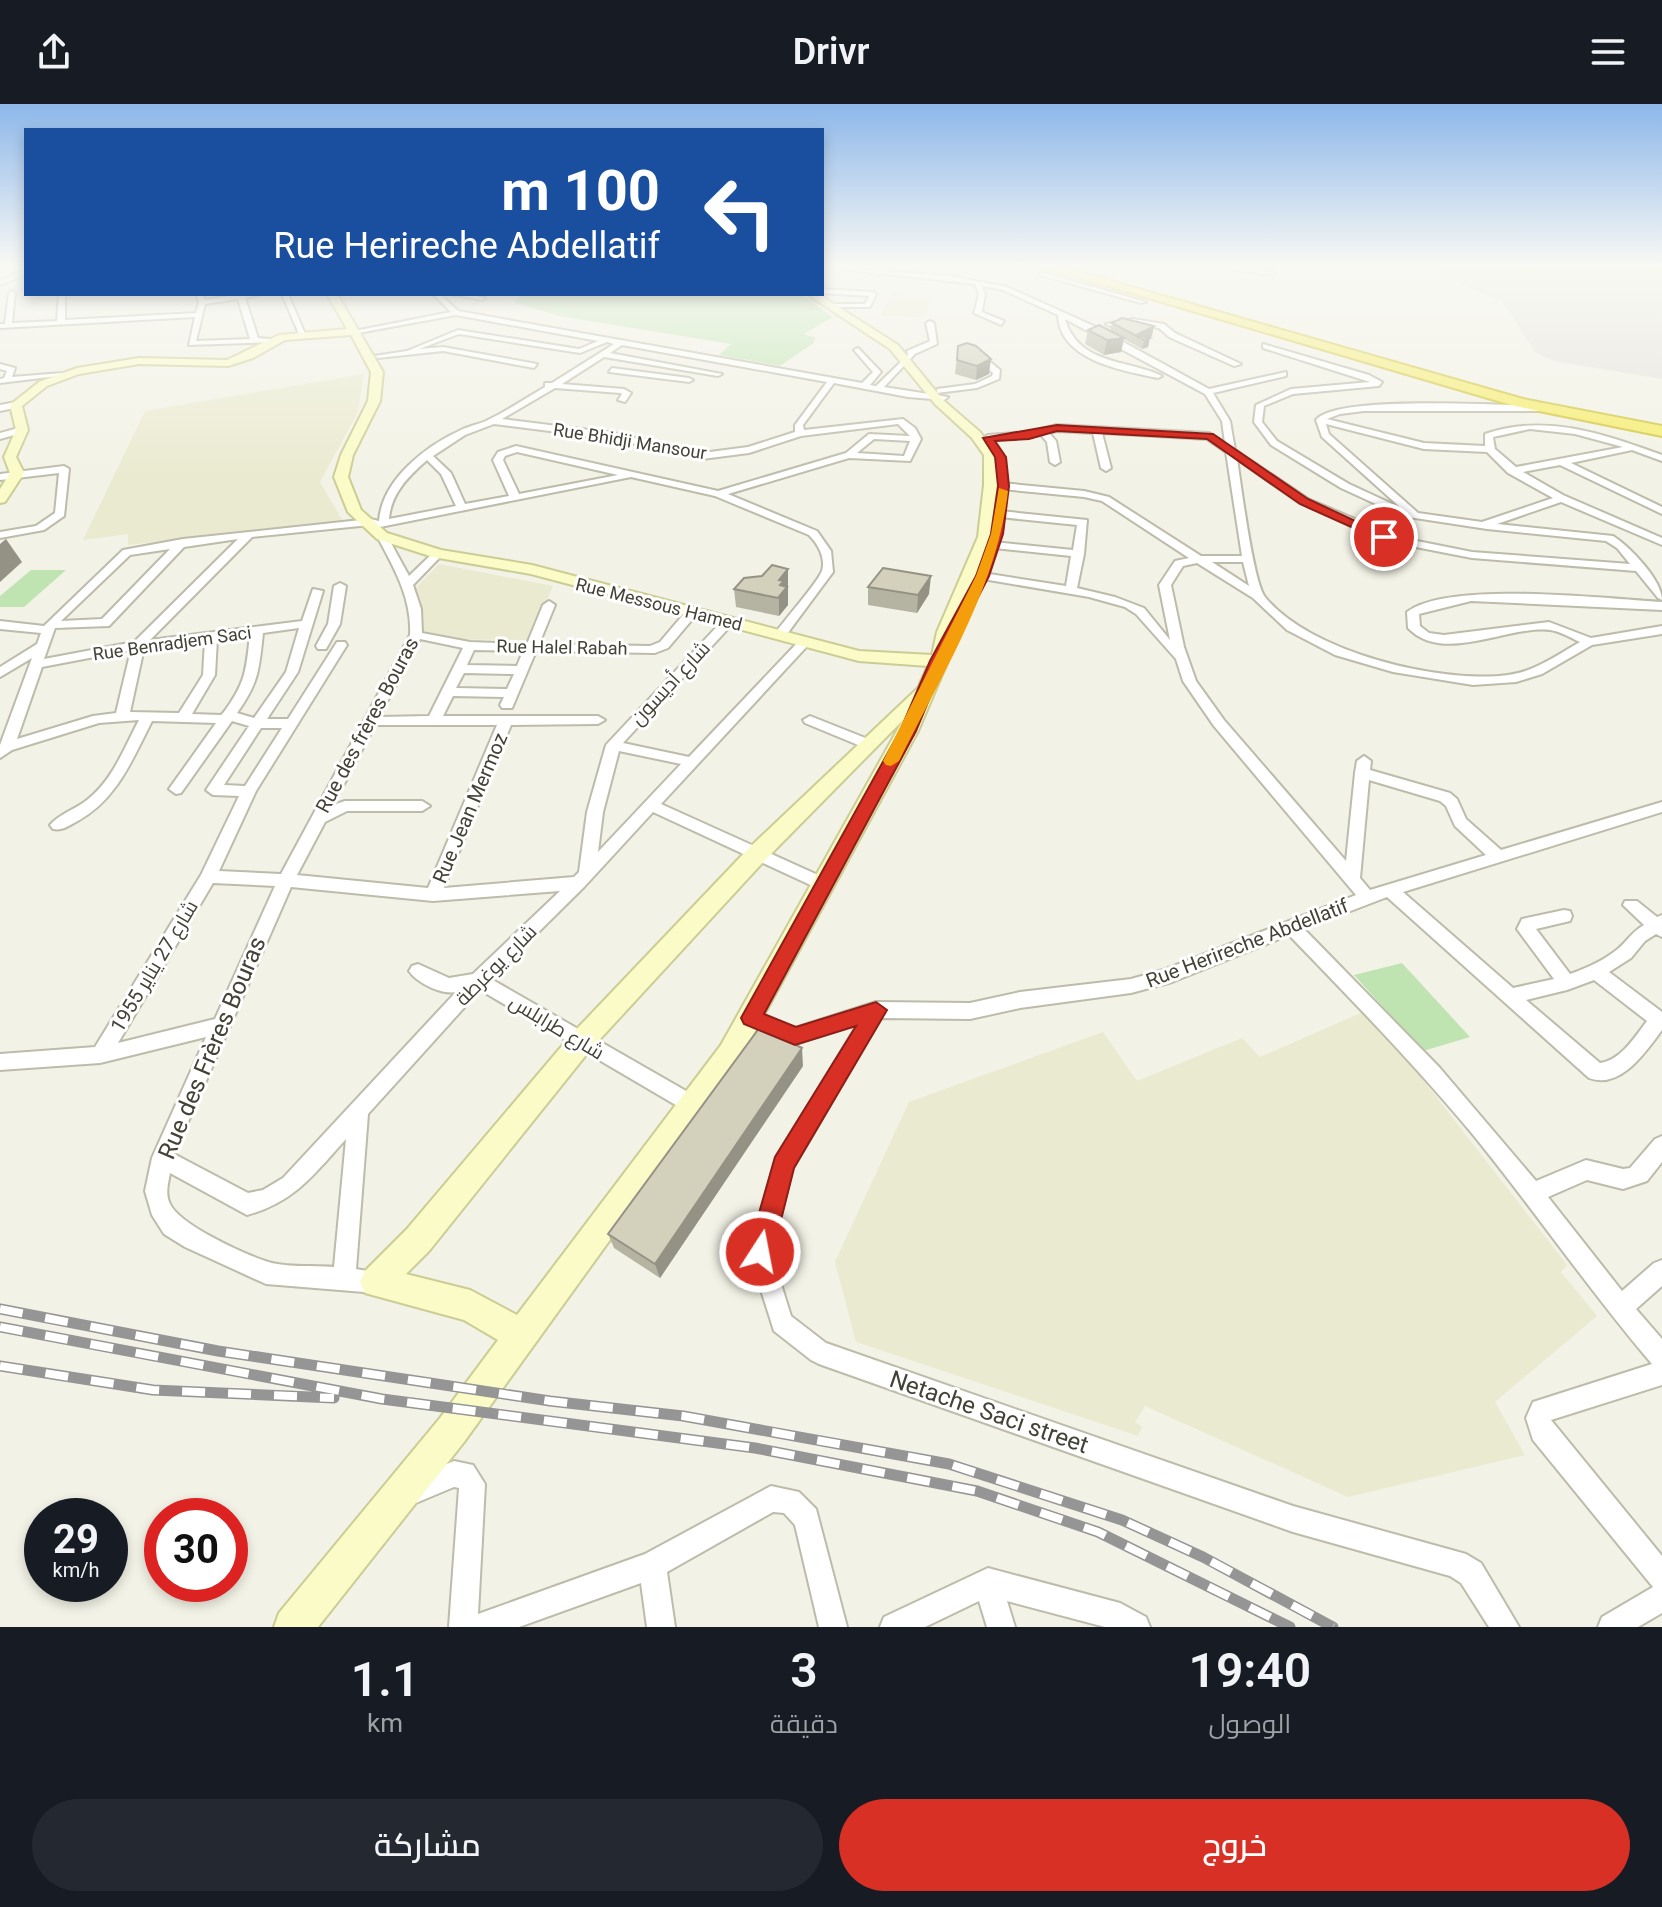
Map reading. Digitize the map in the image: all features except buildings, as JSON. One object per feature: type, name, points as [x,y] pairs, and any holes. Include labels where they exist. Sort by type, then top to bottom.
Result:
[{"type":"highway","points":[[1288,338],[1546,409],[1662,428]]},
{"type":"highway","points":[[1310,338],[1517,397],[1662,428]]},
{"type":"highway","points":[[1452,383],[1446,386],[1480,409]]},
{"type":"street","points":[[193,338],[192,343],[285,338]]},
{"type":"street","points":[[361,338],[378,379],[363,432]]},
{"type":"street","points":[[364,338],[385,370],[384,394],[347,455],[341,477],[355,512],[377,526]]},
{"type":"street","points":[[410,350],[438,338]]},
{"type":"street","points":[[499,338],[577,351],[606,340]]},
{"type":"street","points":[[595,338],[830,383],[941,398],[996,377],[997,372],[980,358]]},
{"type":"street","points":[[293,1627],[523,1336],[693,1105],[751,1018],[908,731],[940,656],[983,576],[994,545],[1000,514],[997,486],[985,445],[892,338]]},
{"type":"street","points":[[878,388],[910,356],[934,342],[933,338]]},
{"type":"street","points":[[1071,338],[1075,346],[1088,356],[1158,376]]},
{"type":"street","points":[[1110,338],[1208,392],[1226,421],[1248,559],[1257,596]]},
{"type":"street","points":[[1183,338],[1237,364]]},
{"type":"street","points":[[4,381],[62,375],[139,361],[228,363],[249,356],[276,340]]},
{"type":"street","points":[[377,526],[391,493],[429,457],[460,434],[493,421],[621,343],[941,398],[988,438],[1001,457],[985,537],[945,632],[940,656]]},
{"type":"street","points":[[1266,346],[1366,377],[1379,384],[1291,392],[1260,405],[1258,422],[1274,443],[1295,458],[1375,502],[1418,518],[1604,536],[1621,546],[1662,596]]},
{"type":"street","points":[[378,356],[410,350],[451,350],[534,366]]},
{"type":"street","points":[[858,350],[877,372],[865,385]]},
{"type":"street","points":[[602,354],[718,374]]},
{"type":"street","points":[[600,379],[629,359]]},
{"type":"street","points":[[0,366],[12,370],[4,381]]},
{"type":"street","points":[[612,370],[689,380]]},
{"type":"street","points":[[1208,392],[1283,374]]},
{"type":"street","points":[[0,408],[16,405],[36,388],[62,375]]},
{"type":"street","points":[[800,433],[799,425],[830,383]]},
{"type":"street","points":[[548,385],[621,391],[627,393],[622,400]]},
{"type":"street","points":[[16,405],[22,430],[10,457],[17,473]]},
{"type":"street","points":[[1320,420],[1332,411],[1345,409],[1546,409]]},
{"type":"street","points":[[1320,420],[1325,435],[1418,518]]},
{"type":"street","points":[[1320,420],[1424,446],[1487,449],[1511,471],[1562,498],[1662,542]]},
{"type":"street","name":"Rue Bhidji Mansour","points":[[493,421],[613,436],[702,456],[749,450],[800,433],[900,421],[912,430],[916,439]]},
{"type":"street","points":[[863,425],[872,436]]},
{"type":"street","points":[[1487,449],[1488,436],[1498,431],[1533,427],[1585,434],[1662,458]]},
{"type":"street","points":[[988,438],[1057,428],[1209,436],[1304,501],[1394,540],[1472,555],[1640,568]]},
{"type":"street","points":[[0,436],[22,430]]},
{"type":"street","points":[[1097,430],[1106,468]]},
{"type":"street","points":[[1043,432],[1050,437],[1055,462]]},
{"type":"street","points":[[718,494],[849,455],[907,459],[916,439],[872,436],[849,455]]},
{"type":"street","points":[[1511,471],[1633,448]]},
{"type":"street","points":[[516,499],[498,460],[501,454],[516,449],[718,494],[813,533],[824,545],[829,561],[827,572],[780,635]]},
{"type":"street","points":[[429,457],[450,478],[462,509]]},
{"type":"street","points":[[1560,461],[1662,511]]},
{"type":"street","points":[[0,477],[64,469],[60,514],[40,529],[0,535]]},
{"type":"street","points":[[0,499],[17,473]]},
{"type":"street","points":[[4,750],[49,628],[127,552],[249,534],[377,526],[636,474]]},
{"type":"street","points":[[997,486],[1084,494],[1121,507],[1257,596],[1291,627],[1329,647],[1432,677],[1473,681],[1511,679],[1537,671],[1589,642],[1662,630]]},
{"type":"street","points":[[1071,590],[1079,554],[1084,494]]},
{"type":"street","points":[[1483,525],[1562,498]]},
{"type":"street","points":[[1000,514],[1083,522]]},
{"type":"street","name":"Rue Messous Hamed","points":[[377,526],[438,554],[532,570],[804,643],[875,659],[940,656]]},
{"type":"street","name":"Rue des frères Bouras","points":[[286,880],[416,635],[418,620],[407,584],[377,526]]},
{"type":"street","points":[[122,716],[138,645],[249,534]]},
{"type":"street","points":[[0,625],[49,628],[105,623],[183,542]]},
{"type":"street","points":[[994,545],[1079,554]]},
{"type":"street","points":[[407,584],[438,554]]},
{"type":"street","points":[[1248,559],[1199,559],[1179,563],[1165,585],[1181,657],[1190,681],[1219,723],[1367,897]]},
{"type":"street","points":[[983,576],[1071,590],[1132,606],[1142,612],[1163,644],[1181,657]]},
{"type":"street","points":[[301,638],[322,646],[334,624],[340,586]]},
{"type":"street","points":[[248,793],[213,790],[292,672],[317,591]]},
{"type":"street","points":[[1589,642],[1548,626],[1458,640],[1433,640],[1415,628],[1411,620],[1413,612],[1471,597],[1662,606]]},
{"type":"street","name":"Rue Jean Mermoz","points":[[433,895],[549,605]]},
{"type":"street","name":"Rue Halel Rabah","points":[[416,635],[470,646],[655,649],[664,645],[692,612]]},
{"type":"street","name":"شارع أديسون","points":[[613,745],[729,621]]},
{"type":"street","name":"Rue Benradjem Saci","points":[[38,664],[138,645],[306,624]]},
{"type":"street","points":[[176,789],[252,676],[257,630]]},
{"type":"street","points":[[183,718],[209,675],[211,636]]},
{"type":"street","name":"شارع يوغرطة","points":[[162,1158],[247,1204],[267,1199],[290,1185],[358,1115],[478,980],[582,878],[804,643]]},
{"type":"street","name":"شارع 27 يناير 1955","points":[[100,1055],[208,877],[248,793],[341,645],[322,646]]},
{"type":"street","points":[[0,673],[43,646]]},
{"type":"street","points":[[434,721],[470,646]]},
{"type":"street","points":[[457,669],[522,670]]},
{"type":"street","points":[[376,1282],[418,1240],[581,1042],[757,854],[924,691]]},
{"type":"street","points":[[448,692],[508,706],[598,720]]},
{"type":"street","points":[[369,721],[434,721],[508,706]]},
{"type":"street","points":[[4,750],[74,724],[122,716],[227,717],[258,724],[290,723]]},
{"type":"street","points":[[58,825],[85,812],[106,795],[148,716]]},
{"type":"street","points":[[810,720],[868,744]]},
{"type":"street","points":[[208,877],[286,880],[433,895],[582,878],[613,745],[692,762]]},
{"type":"street","points":[[1352,881],[1363,767],[1445,797],[1452,803],[1460,822],[1497,856]]},
{"type":"street","points":[[651,805],[823,884]]},
{"type":"street","points":[[317,819],[345,806],[422,806]]},
{"type":"street","name":"Rue Herireche Abdellatif","points":[[751,1018],[795,1036],[876,1010],[970,1011],[1020,1000],[1131,986],[1166,977],[1367,897],[1662,807]]},
{"type":"street","name":"Rue des Frères Bouras","points":[[286,880],[162,1158],[156,1191],[160,1208],[172,1226],[247,1267],[266,1273],[376,1282],[470,1306],[523,1336]]},
{"type":"street","points":[[1391,891],[1600,1073],[1633,1053],[1661,1021],[1596,972]]},
{"type":"street","points":[[1631,905],[1661,926]]},
{"type":"street","points":[[1564,916],[1528,924],[1526,929],[1567,983]]},
{"type":"street","points":[[1290,926],[1405,1043],[1478,1126],[1619,1309],[1662,1357]]},
{"type":"street","points":[[1509,996],[1567,983],[1596,972],[1625,953],[1639,936],[1661,926]]},
{"type":"street","points":[[418,971],[448,986],[478,980]]},
{"type":"street","name":"شارع طرابلس","points":[[478,980],[693,1105]]},
{"type":"street","name":"Netache Saci street","points":[[876,1010],[783,1165],[769,1206],[760,1252],[782,1323],[819,1352],[1293,1519],[1456,1564],[1471,1573],[1505,1627]]},
{"type":"street","points":[[0,1062],[100,1055],[220,1026]]},
{"type":"street","points":[[344,1277],[358,1115]]},
{"type":"street","points":[[1531,1194],[1586,1170],[1623,1179],[1632,1178],[1640,1174],[1662,1146]]},
{"type":"street","points":[[1619,1309],[1662,1271]]},
{"type":"street","points":[[1662,1373],[1542,1411],[1538,1418],[1542,1431],[1662,1577]]},
{"type":"street","points":[[395,1500],[454,1474],[464,1474],[472,1484],[463,1627]]},
{"type":"street","points":[[480,1627],[652,1565],[771,1499],[790,1501],[807,1518],[833,1627]]},
{"type":"street","points":[[652,1565],[661,1627]]},
{"type":"street","points":[[894,1627],[988,1582],[1128,1622]]},
{"type":"street","points":[[988,1582],[1001,1627]]},
{"type":"street","points":[[1612,1627],[1662,1597]]},
{"type":"shaded area","points":[[1526,338],[1662,338],[1662,379],[1554,361],[1536,353]]},
{"type":"shaded area","points":[[364,374],[358,412],[320,482],[343,521],[128,545],[128,534],[83,540],[145,411]]},
{"type":"shaded area","points":[[439,564],[553,586],[530,640],[420,639],[415,629],[412,592]]},
{"type":"shaded area","points":[[1363,1012],[1392,1040],[1567,1265],[1561,1272],[1597,1316],[1495,1402],[1525,1455],[1348,1497],[1145,1406],[1135,1422],[1142,1427],[1138,1436],[856,1342],[835,1262],[909,1102],[1103,1032],[1137,1081],[1242,1038],[1260,1057]]},
{"type":"green space","points":[[695,338],[816,338],[815,342],[780,366],[719,355],[731,344]]},
{"type":"green space","points":[[31,570],[66,570],[24,607],[0,607],[0,596]]},
{"type":"green space","points":[[1402,963],[1470,1037],[1423,1051],[1354,975]]},
{"type":"railway","points":[[0,1309],[218,1351],[550,1401],[683,1416],[949,1464],[1122,1520],[1203,1557],[1333,1627]]},
{"type":"railway","points":[[0,1327],[382,1399],[755,1448],[977,1491],[1098,1532],[1290,1627]]},
{"type":"railway","points":[[0,1366],[153,1390],[334,1398]]},
{"type":"slow traffic","points":[[891,761],[908,731],[938,661],[983,576],[997,534],[1003,491]]},
{"type":"route","points":[[760,1252],[769,1206],[783,1165],[876,1010],[795,1036],[751,1018],[908,731],[938,661],[983,576],[997,534],[1003,486],[1001,457],[988,438],[1029,435],[1057,428],[1209,436],[1220,440],[1252,468],[1304,501],[1338,519],[1384,537]]}]
